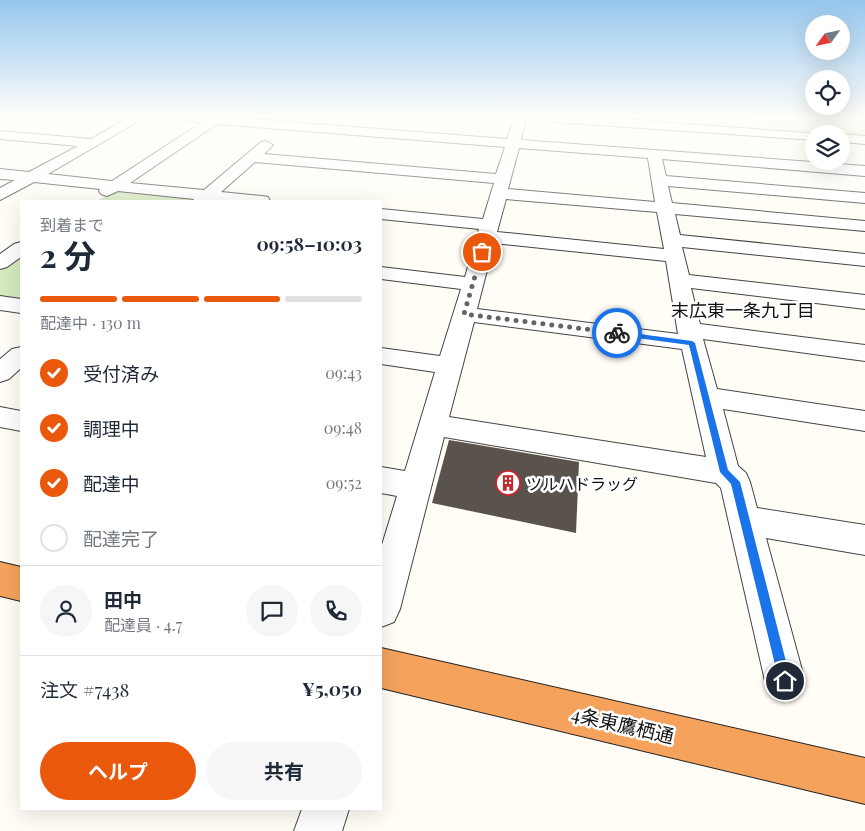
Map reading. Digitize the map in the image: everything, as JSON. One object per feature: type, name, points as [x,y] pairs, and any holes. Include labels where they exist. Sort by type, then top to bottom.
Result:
[{"type":"highway","points":[[0,579],[20,584]]},
{"type":"highway","name":"4条東鷹栖通","points":[[382,668],[865,781]]},
{"type":"street","points":[[0,195],[68,157]]},
{"type":"street","points":[[93,200],[158,157]]},
{"type":"street","points":[[382,605],[510,157]]},
{"type":"street","points":[[654,157],[691,336],[724,472]]},
{"type":"street","points":[[690,157],[865,171]]},
{"type":"street","points":[[779,157],[784,164]]},
{"type":"street","points":[[204,198],[252,158],[664,207],[865,226]]},
{"type":"street","points":[[0,174],[204,198],[243,200]]},
{"type":"street","points":[[658,180],[865,198]]},
{"type":"street","points":[[382,214],[488,231],[673,248],[865,260]]},
{"type":"street","points":[[0,263],[20,249]]},
{"type":"street","points":[[382,273],[473,284]]},
{"type":"street","points":[[680,280],[865,302]]},
{"type":"street","points":[[0,303],[20,306]]},
{"type":"street","points":[[464,314],[865,353]]},
{"type":"street","points":[[0,373],[20,356]]},
{"type":"street","points":[[382,356],[450,366]]},
{"type":"street","points":[[705,397],[865,421]]},
{"type":"street","points":[[0,417],[20,421]]},
{"type":"street","points":[[433,425],[724,472],[735,482],[785,681]]},
{"type":"street","points":[[382,480],[416,486]]},
{"type":"street","points":[[745,520],[865,540]]},
{"type":"street","points":[[318,831],[325,810]]},
{"type":"green space","points":[[114,190],[193,199],[192,200],[99,200]]},
{"type":"green space","points":[[20,255],[20,301],[0,298],[0,268]]},
{"type":"building","name":"ツルハドラッグ","points":[[449,440],[579,462],[576,533],[432,503]]},
{"type":"way so far","points":[[482,252],[464,314],[617,333]]},
{"type":"place","name":"ツルハドラッグ","points":[[508,483]]},
{"type":"district","name":"末広東一条九丁目","points":[[743,310]]},
{"type":"route","points":[[617,333],[692,343],[724,472],[735,482],[785,681]]}]
